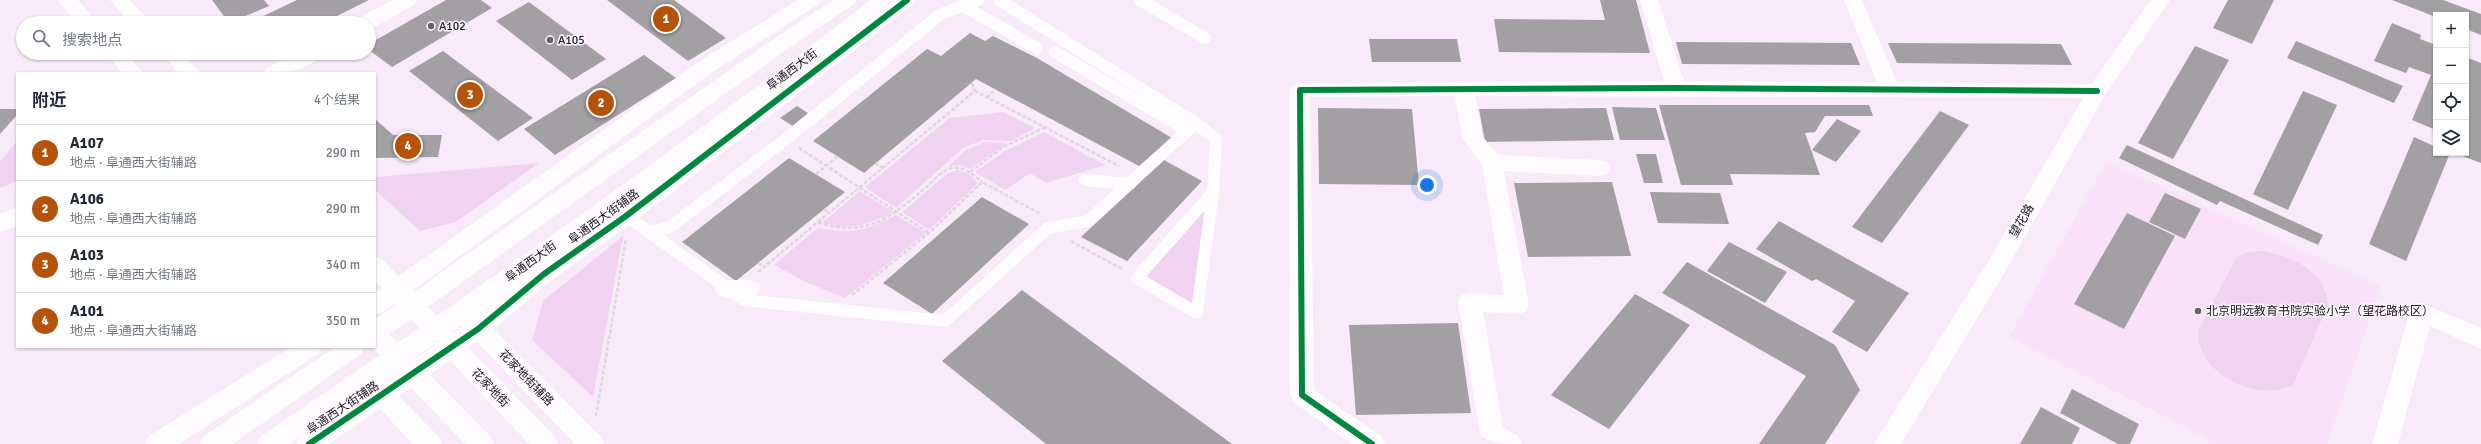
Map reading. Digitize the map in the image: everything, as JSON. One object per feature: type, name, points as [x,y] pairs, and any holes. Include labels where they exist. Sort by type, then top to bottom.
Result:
[{"type":"street","points":[[67,0],[82,16]]},
{"type":"street","points":[[119,0],[134,16]]},
{"type":"street","points":[[376,18],[408,0]]},
{"type":"street","points":[[376,331],[406,298],[707,66],[812,0]]},
{"type":"street","points":[[376,305],[406,298],[785,41],[848,0]]},
{"type":"street","name":"阜通西大街","points":[[621,218],[883,0]]},
{"type":"street","name":"阜通西大街辅路","points":[[309,444],[414,373],[443,340],[470,320],[544,274],[621,218],[906,0]]},
{"type":"street","points":[[1649,0],[1676,88]]},
{"type":"street","points":[[1853,0],[1890,89]]},
{"type":"street","name":"望花路","points":[[1887,444],[1997,266],[2097,90],[2161,0]]},
{"type":"street","points":[[122,60],[133,72]]},
{"type":"street","points":[[177,60],[189,72]]},
{"type":"street","points":[[276,72],[298,60]]},
{"type":"street","points":[[1372,444],[1302,395],[1300,90],[1676,88],[2097,90]]},
{"type":"street","points":[[1464,90],[1473,139],[1492,163],[1517,305],[1470,302],[1492,433],[1509,444]]},
{"type":"street","points":[[1492,163],[1598,168]]},
{"type":"street","points":[[0,224],[16,216]]},
{"type":"street","name":"花家地街","points":[[376,267],[443,340],[545,444]]},
{"type":"street","points":[[2385,444],[2422,312],[2481,339]]},
{"type":"street","name":"花家地街辅路","points":[[470,320],[591,444]]},
{"type":"street","points":[[376,336],[414,373],[481,444]]},
{"type":"street","points":[[270,444],[397,356],[443,340]]},
{"type":"street","points":[[158,444],[308,348]]},
{"type":"street","points":[[213,444],[352,348]]},
{"type":"street","points":[[364,378],[429,444]]},
{"type":"lane","points":[[648,232],[670,228],[786,139],[941,14],[965,7],[978,0]]},
{"type":"lane","points":[[999,0],[1192,127]]},
{"type":"lane","points":[[1140,0],[1205,38]]},
{"type":"lane","points":[[965,7],[1037,48]]},
{"type":"lane","points":[[1055,52],[1216,139],[1213,192],[1197,313],[1137,278],[1213,192]]},
{"type":"lane","points":[[621,218],[648,232],[737,289],[744,300],[945,321],[1048,228],[1088,221],[1192,127]]},
{"type":"lane","points":[[1085,180],[1134,180]]},
{"type":"path","points":[[972,83],[975,91],[1044,128],[1134,180]]},
{"type":"path","points":[[987,98],[995,89]]},
{"type":"path","points":[[737,289],[975,91]]},
{"type":"path","points":[[970,172],[1003,147],[1044,128]]},
{"type":"path","points":[[786,139],[929,233]]},
{"type":"path","points":[[816,174],[838,156]]},
{"type":"path","points":[[875,163],[884,168]]},
{"type":"path","points":[[818,223],[839,230],[852,230],[881,222],[896,212],[946,170],[957,167],[970,172],[982,182],[1062,225]]},
{"type":"path","points":[[833,310],[929,233],[982,182]]},
{"type":"path","points":[[824,210],[830,213]]},
{"type":"path","points":[[596,416],[621,218]]},
{"type":"path","points":[[1048,228],[1137,278]]},
{"type":"path","points":[[758,263],[764,267]]},
{"type":"shaded area","points":[[1003,112],[1035,128],[1012,141],[983,140],[963,148],[896,208],[865,187],[950,118]]},
{"type":"shaded area","points":[[1044,132],[1105,165],[1046,183],[1030,173],[1005,190],[975,172],[1005,151]]},
{"type":"shaded area","points":[[16,142],[16,181],[0,188],[0,162]]},
{"type":"shaded area","points":[[985,142],[1007,143],[970,169],[959,165],[948,167],[966,150]]},
{"type":"shaded area","name":"北京明远教育书院实验小学（望花路校区）","points":[[2106,162],[2381,286],[2327,444],[2218,444],[2009,337]]},
{"type":"shaded area","points":[[539,163],[456,222],[420,231],[376,191],[376,177]]},
{"type":"shaded area","points":[[958,170],[969,174],[978,183],[929,230],[902,212],[948,173]]},
{"type":"shaded area","points":[[860,191],[893,212],[859,225],[841,226],[822,223]]},
{"type":"shaded area","points":[[1205,208],[1192,304],[1145,277]]},
{"type":"shaded area","points":[[896,215],[926,233],[845,298],[806,282],[774,265],[818,228],[840,231],[858,230],[876,225]]},
{"type":"shaded area","points":[[623,236],[593,397],[532,340],[543,301]]},
{"type":"shaded area","points":[[2262,251],[2296,261],[2306,267],[2321,283],[2326,293],[2328,305],[2293,385],[2279,390],[2263,390],[2247,387],[2232,381],[2218,372],[2207,361],[2200,347],[2198,331],[2237,257],[2248,252]]},
{"type":"building","points":[[212,0],[264,0],[269,6],[245,16],[224,16]]},
{"type":"building","points":[[297,0],[369,0],[337,16],[264,16]]},
{"type":"building","name":"A102","points":[[446,0],[481,0],[492,8],[392,67],[376,55],[376,40]]},
{"type":"building","points":[[607,0],[674,0],[726,38],[688,61]]},
{"type":"building","points":[[1600,0],[1636,0],[1650,53],[1499,52],[1494,19],[1605,20]]},
{"type":"building","points":[[2228,0],[2274,0],[2252,44],[2213,28]]},
{"type":"building","points":[[2392,0],[2443,0],[2481,14],[2481,35],[2469,30],[2469,12],[2433,12],[2433,16]]},
{"type":"building","name":"A105","points":[[529,2],[606,59],[572,80],[496,21]]},
{"type":"building","points":[[2392,23],[2421,35],[2420,39],[2433,44],[2433,129],[2412,120],[2431,75],[2409,67],[2406,73],[2374,61]]},
{"type":"building","points":[[970,33],[985,41],[993,36],[1037,58],[1172,138],[1139,166],[976,79],[864,173],[813,141],[927,49],[941,56]]},
{"type":"building","points":[[1369,39],[1457,39],[1461,62],[1372,62]]},
{"type":"building","points":[[2296,41],[2403,86],[2394,103],[2287,58]]},
{"type":"building","points":[[1676,42],[1851,43],[1860,65],[1682,64]]},
{"type":"building","points":[[1888,43],[2061,44],[2072,65],[1897,63]]},
{"type":"building","points":[[2195,46],[2229,60],[2173,159],[2138,143]]},
{"type":"building","points":[[443,51],[533,118],[498,141],[409,71]]},
{"type":"building","points":[[644,55],[676,78],[555,155],[524,129]]},
{"type":"building","points":[[2469,58],[2481,63],[2481,163],[2463,156],[2469,156]]},
{"type":"building","points":[[2303,91],[2337,105],[2288,210],[2253,194]]},
{"type":"building","points":[[1659,105],[1869,105],[1873,116],[1825,116],[1815,132],[1805,133],[1820,175],[1730,174],[1733,185],[1681,185]]},
{"type":"building","points":[[797,106],[808,113],[793,126],[780,118]]},
{"type":"building","points":[[1612,107],[1656,108],[1665,140],[1620,140]]},
{"type":"building","points":[[1318,108],[1412,109],[1419,185],[1319,184]]},
{"type":"building","points":[[1606,108],[1614,140],[1485,142],[1479,109]]},
{"type":"building","points":[[0,109],[16,109],[16,116],[0,134]]},
{"type":"building","points":[[1940,111],[1969,125],[1882,243],[1852,227]]},
{"type":"building","points":[[1837,119],[1861,131],[1836,162],[1812,150]]},
{"type":"building","points":[[376,120],[393,135],[442,135],[438,157],[376,158]]},
{"type":"building","points":[[2414,137],[2433,146],[2433,156],[2449,156],[2406,261],[2369,244]]},
{"type":"building","points":[[2127,145],[2323,235],[2318,245],[2220,201],[2217,205],[2119,158]]},
{"type":"building","points":[[1636,154],[1656,154],[1663,183],[1644,183]]},
{"type":"building","points":[[789,158],[845,192],[736,281],[682,242]]},
{"type":"building","points":[[1164,160],[1202,181],[1127,261],[1081,237]]},
{"type":"building","points":[[1612,182],[1631,256],[1528,257],[1514,183]]},
{"type":"building","points":[[1650,192],[1720,193],[1729,224],[1658,223]]},
{"type":"building","points":[[2165,193],[2201,209],[2185,239],[2149,222]]},
{"type":"building","points":[[982,197],[1029,224],[932,314],[883,283]]},
{"type":"building","points":[[2127,213],[2175,236],[2124,329],[2074,304]]},
{"type":"building","points":[[1779,221],[1909,293],[1867,352],[1832,332],[1855,301],[1816,279],[1812,281],[1756,249]]},
{"type":"building","points":[[1729,242],[1787,272],[1765,303],[1707,271]]},
{"type":"building","points":[[1687,262],[1835,345],[1860,390],[1825,444],[1759,444],[1806,376],[1662,293]]},
{"type":"building","points":[[1022,290],[1232,444],[1046,444],[942,361]]},
{"type":"building","points":[[1635,294],[1690,325],[1609,429],[1551,395]]},
{"type":"building","points":[[1458,323],[1471,413],[1356,415],[1349,325]]},
{"type":"building","points":[[2072,389],[2139,424],[2130,444],[2118,444],[2060,413]]},
{"type":"building","points":[[2041,407],[2080,428],[2072,444],[2020,444]]},
{"type":"cycle path","points":[[309,444],[478,329],[544,274],[626,216],[907,0]]},
{"type":"cycle path","points":[[1372,444],[1302,395],[1300,90],[1676,88],[2097,91]]},
{"type":"place","name":"A107","points":[[666,19]]},
{"type":"place","name":"A102","points":[[431,26]]},
{"type":"place","name":"A105","points":[[550,40]]},
{"type":"place","name":"A103","points":[[470,95]]},
{"type":"place","name":"A106","points":[[601,103]]},
{"type":"place","name":"A101","points":[[408,146]]},
{"type":"place","name":"北京明远教育书院实验小学（望花路校区）","points":[[2198,311]]}]
